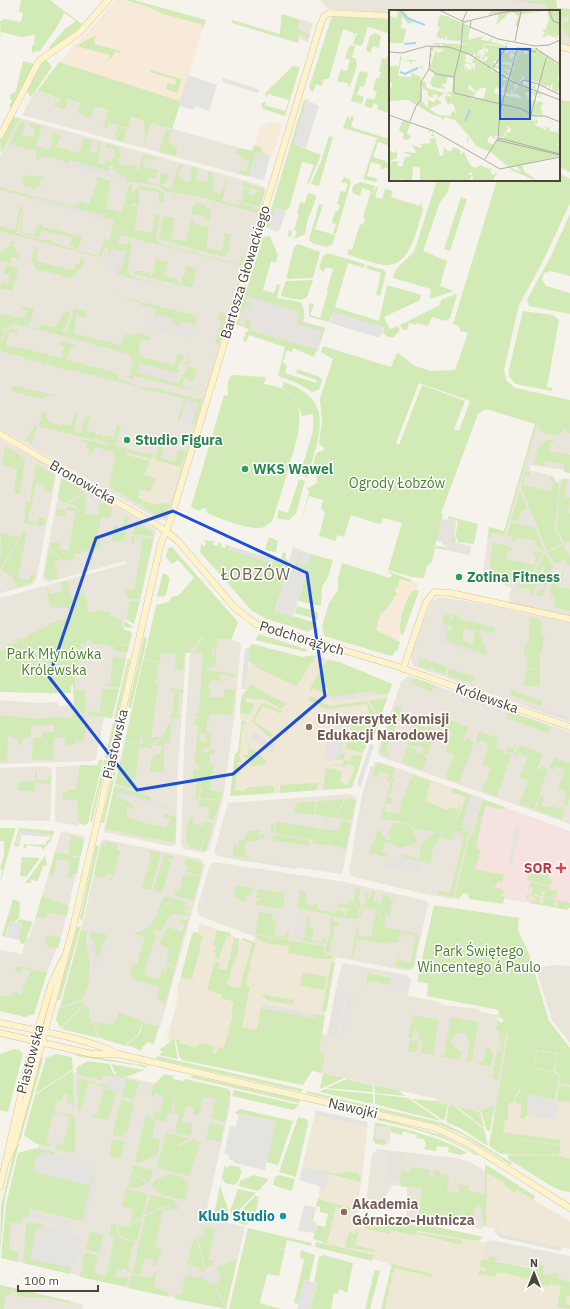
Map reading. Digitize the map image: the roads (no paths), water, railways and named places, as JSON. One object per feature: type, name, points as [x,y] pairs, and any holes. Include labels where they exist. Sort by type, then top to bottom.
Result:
[{"type":"street","points":[[0,136],[39,61],[79,33],[108,0]]},
{"type":"street","name":"Bartosza Głowackiego","points":[[166,531],[318,31],[326,14],[336,13],[389,16]]},
{"type":"street","points":[[560,46],[570,49]]},
{"type":"street","name":"Bronowicka","points":[[0,434],[166,531]]},
{"type":"street","name":"Podchorążych","points":[[166,531],[181,544],[235,608],[252,622],[403,668]]},
{"type":"street","name":"Piastowska","points":[[5,1164],[14,1144],[85,876],[161,543],[166,531]]},
{"type":"street","points":[[403,668],[426,602],[434,592],[451,593],[570,619]]},
{"type":"street","name":"Królewska","points":[[403,668],[570,727]]},
{"type":"street","name":"Piastowska","points":[[0,1187],[20,1093],[37,1031],[51,985],[64,958]]},
{"type":"street","name":"Nawojki","points":[[0,1023],[103,1047],[118,1054],[436,1128],[467,1143],[570,1208]]},
{"type":"street","name":"Nawojki","points":[[0,1033],[92,1054],[118,1054]]},
{"type":"place","name":"Studio Figura","points":[[127,440]]},
{"type":"place","name":"WKS Wawel","points":[[245,469]]},
{"type":"place","name":"Zotina Fitness","points":[[459,577]]},
{"type":"place","name":"Uniwersytet Komisji Edukacji Narodowej","points":[[309,727]]},
{"type":"place","name":"SOR","points":[[561,868]]},
{"type":"place","name":"Akademia Górniczo-Hutnicza","points":[[344,1212]]},
{"type":"place","name":"Klub Studio","points":[[283,1216]]},
{"type":"district","name":"ŁOBZÓW","points":[[256,574]]},
{"type":"park label","name":"Ogrody Łobzów","points":[[397,483]]},
{"type":"park label","name":"Park Młynówka Królewska","points":[[54,662]]},
{"type":"park label","name":"Park Świętego Wincentego á Paulo","points":[[479,960]]}]
